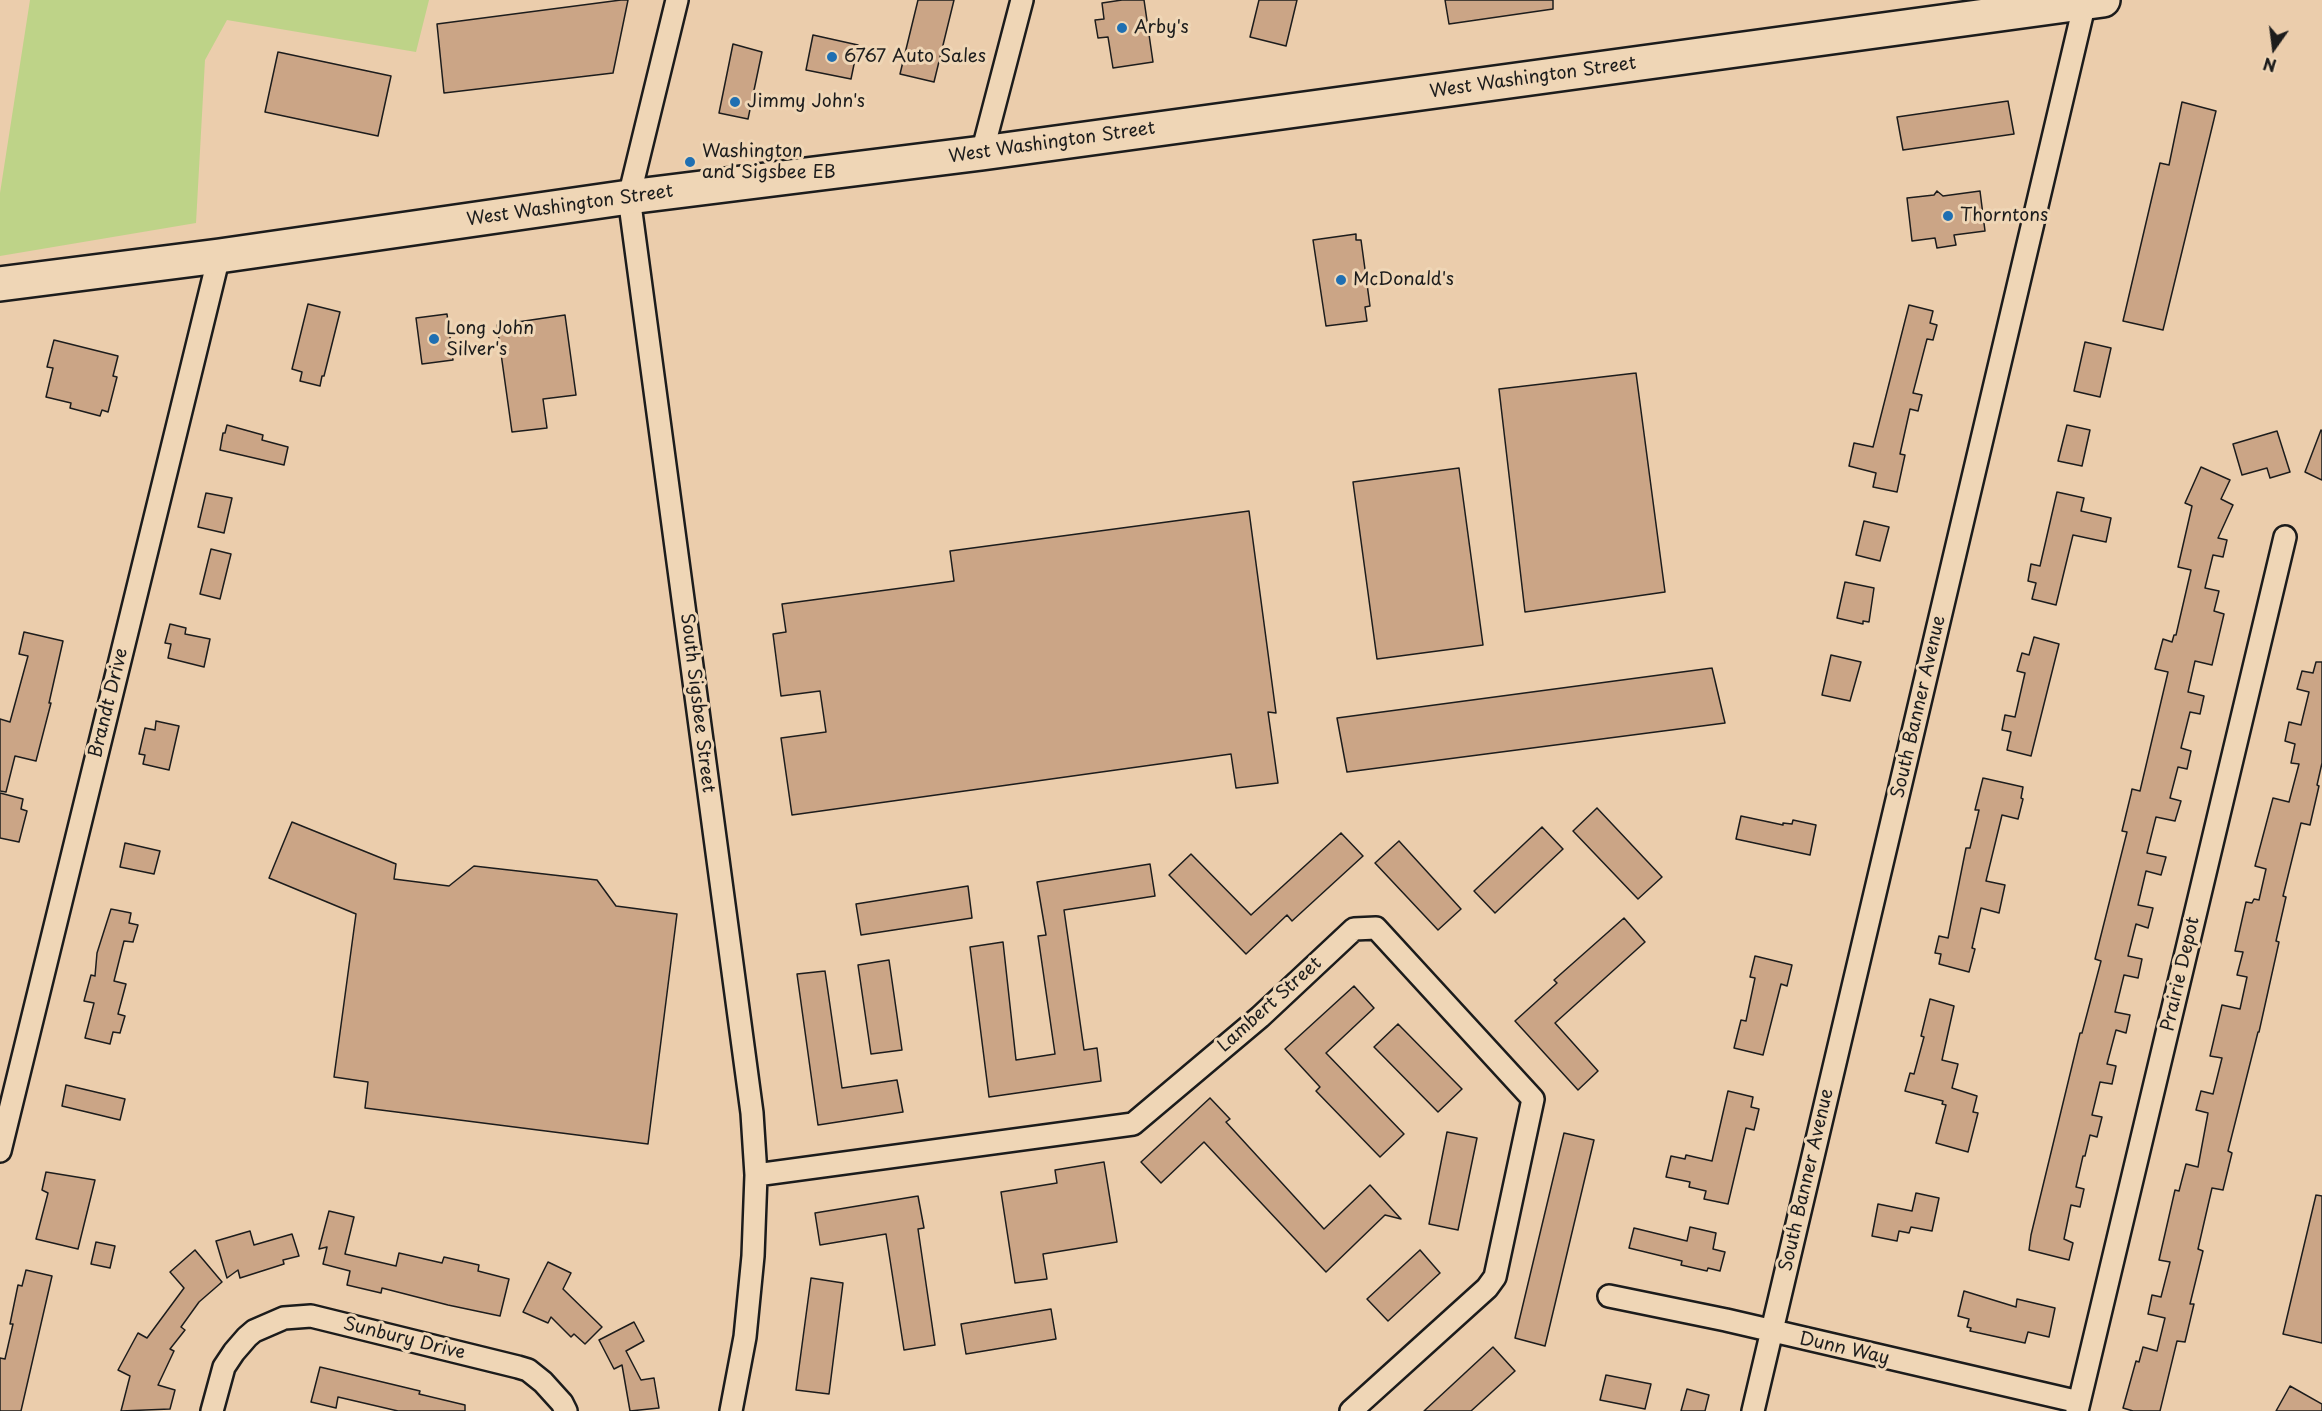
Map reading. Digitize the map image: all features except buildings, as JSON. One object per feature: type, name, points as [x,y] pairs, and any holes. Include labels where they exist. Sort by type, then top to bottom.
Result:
[{"type":"main road","name":"West Washington Street","points":[[0,284],[219,256],[629,197],[982,153],[2094,1]]},
{"type":"street","name":"South Sigsbee Street","points":[[677,0],[629,197],[744,1042],[756,1175],[749,1300],[731,1411]]},
{"type":"street","points":[[982,153],[1022,0]]},
{"type":"street","name":"South Banner Avenue","points":[[1753,1411],[2094,1]]},
{"type":"street","name":"Brandt Drive","points":[[1,1145],[219,256]]},
{"type":"street","name":"Prairie Depot","points":[[2078,1407],[2285,537]]},
{"type":"street","name":"Lambert Street","points":[[756,1175],[1133,1124],[1260,1017],[1353,929],[1376,928],[1533,1099],[1494,1277],[1487,1288],[1351,1411]]},
{"type":"street","name":"Dunn Way","points":[[1609,1296],[1726,1320],[2078,1407]]},
{"type":"street","name":"Sunbury Drive","points":[[212,1411],[224,1367],[240,1344],[252,1334],[284,1318],[311,1316],[518,1366],[536,1376],[552,1390],[566,1411]]},
{"type":"green space","points":[[30,0],[429,0],[416,52],[227,20],[205,60],[196,223],[0,256],[0,193]]},
{"type":"place","name":"Arby's","points":[[1122,28]]},
{"type":"place","name":"6767 Auto Sales","points":[[832,57]]},
{"type":"place","name":"Jimmy John's","points":[[735,102]]},
{"type":"place","name":"Washington and Sigsbee EB","points":[[690,162]]},
{"type":"place","name":"Thorntons","points":[[1948,216]]},
{"type":"place","name":"McDonald's","points":[[1341,280]]},
{"type":"place","name":"Long John Silver's","points":[[434,339]]}]
